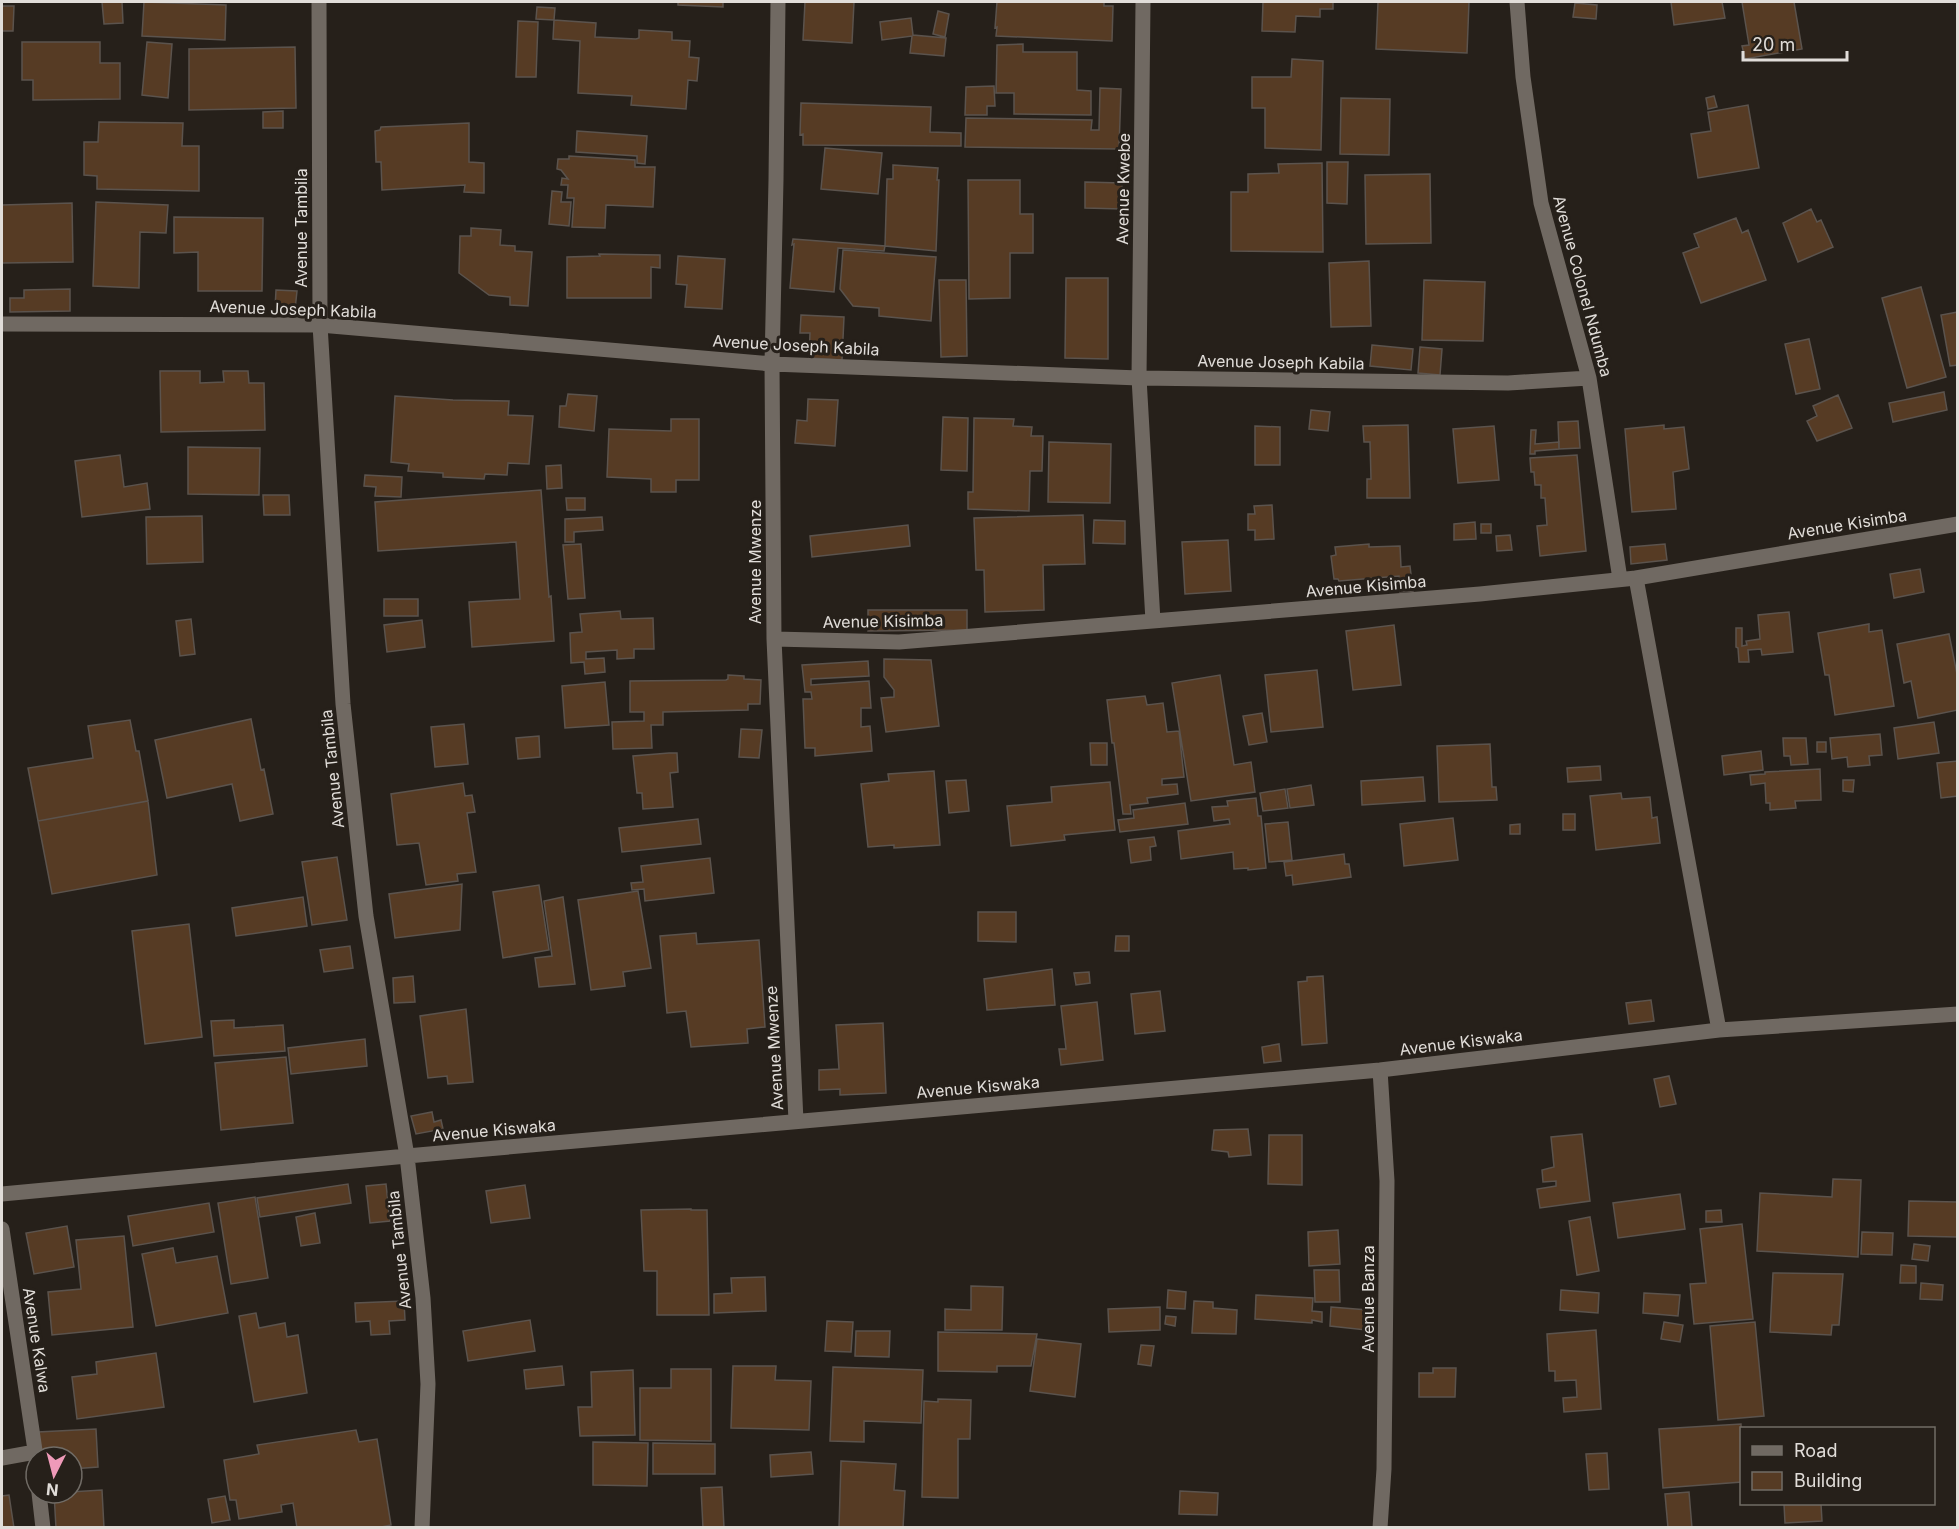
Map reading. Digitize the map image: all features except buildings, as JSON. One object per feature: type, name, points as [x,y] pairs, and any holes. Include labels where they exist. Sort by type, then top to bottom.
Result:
[{"type":"street","name":"Avenue Tambila","points":[[319,2],[320,325],[344,716],[366,916],[407,1156],[423,1298],[428,1384],[422,1527]]},
{"type":"street","name":"Avenue Mwenze","points":[[778,2],[772,364],[774,639],[796,1121]]},
{"type":"street","name":"Avenue Kwebe","points":[[1143,2],[1139,378],[1153,621]]},
{"type":"street","name":"Avenue Colonel Ndumba","points":[[1517,2],[1523,77],[1541,203],[1589,378],[1620,579]]},
{"type":"street","name":"Avenue Joseph Kabila","points":[[2,324],[320,325],[772,364],[1139,378],[1508,383],[1589,378]]},
{"type":"street","name":"Avenue Kisimba","points":[[774,639],[899,642],[1480,594],[1636,578],[1958,524]]},
{"type":"street","points":[[1636,578],[1719,1030]]},
{"type":"street","name":"Avenue Kiswaka","points":[[2,1194],[1380,1070],[1719,1030],[1958,1014]]},
{"type":"street","name":"Avenue Banza","points":[[1380,1070],[1386,1181],[1384,1469],[1380,1527]]},
{"type":"street","name":"Avenue Kalwa","points":[[2,1229],[35,1445]]},
{"type":"street","points":[[2,1458],[24,1455]]},
{"type":"street","points":[[40,1505],[43,1527]]}]
